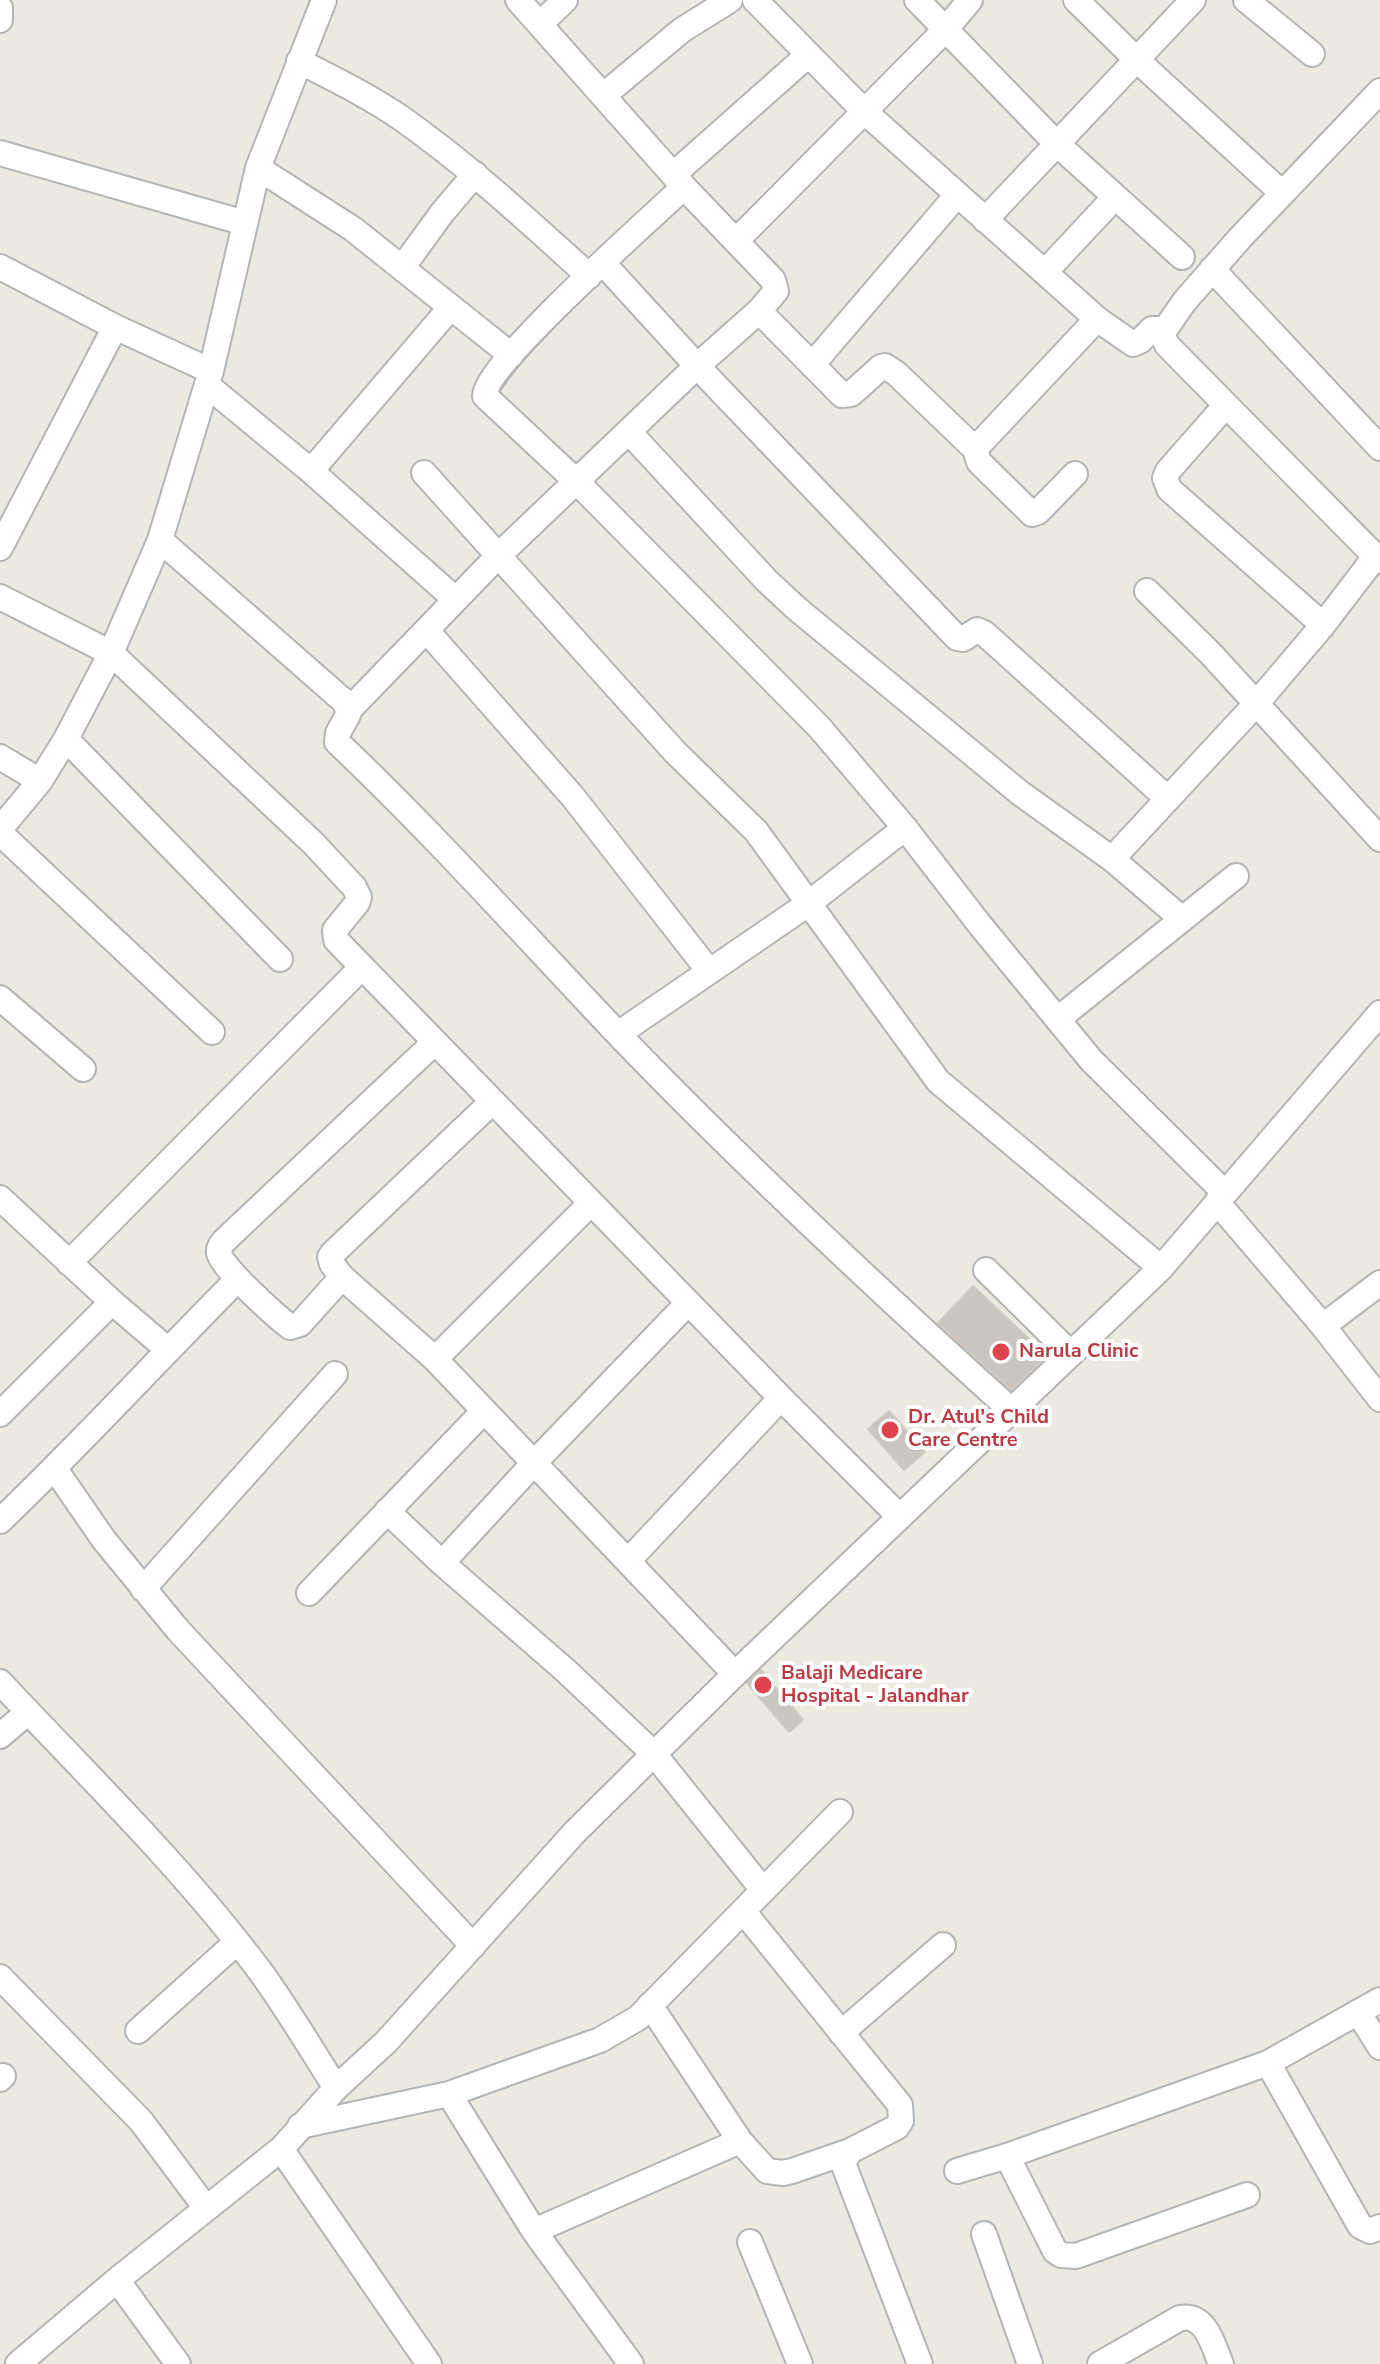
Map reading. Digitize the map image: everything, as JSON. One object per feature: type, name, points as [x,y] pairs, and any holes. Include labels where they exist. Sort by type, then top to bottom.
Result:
[{"type":"street","points":[[212,1032],[0,831],[40,781],[66,739],[111,653],[160,540],[209,378],[258,168],[324,0]]},
{"type":"street","points":[[518,0],[679,180],[737,240],[776,287],[774,295],[759,311],[697,366],[455,599],[349,710],[337,742],[499,906],[618,1034],[841,1255],[1011,1410]]},
{"type":"street","points":[[540,24],[565,0]]},
{"type":"street","points":[[604,95],[682,30],[730,0]]},
{"type":"street","points":[[755,0],[865,112],[1097,319],[1133,344],[1152,329],[1163,329]]},
{"type":"street","points":[[917,0],[1056,143],[1182,257]]},
{"type":"street","points":[[737,240],[945,30],[970,0]]},
{"type":"street","points":[[1076,0],[1282,193]]},
{"type":"street","points":[[985,220],[1193,0]]},
{"type":"street","points":[[1246,0],[1312,54]]},
{"type":"street","points":[[0,8],[0,20]]},
{"type":"street","points":[[807,56],[679,180],[596,270],[511,355],[485,387],[485,396],[576,481],[819,727],[905,828],[1058,1019],[1113,1083],[1221,1197],[1380,1399]]},
{"type":"street","points":[[299,61],[400,118],[596,270],[697,366],[957,638],[963,639],[977,630],[984,633],[1167,798]]},
{"type":"street","points":[[1112,859],[1256,704],[1377,559],[1164,341],[1163,329],[1212,269],[1380,91]]},
{"type":"street","points":[[0,153],[245,223]]},
{"type":"street","points":[[258,168],[353,229],[511,355]]},
{"type":"street","points":[[402,268],[475,174]]},
{"type":"street","points":[[812,365],[957,195]]},
{"type":"street","points":[[1045,272],[1115,197]]},
{"type":"street","points":[[0,267],[209,378],[455,599]]},
{"type":"street","points":[[1212,269],[1380,448]]},
{"type":"street","points":[[311,471],[451,307]]},
{"type":"street","points":[[759,311],[845,396],[881,367],[890,368],[975,449],[979,462],[1032,514],[1038,512],[1075,474]]},
{"type":"street","points":[[975,449],[1097,319]]},
{"type":"street","points":[[0,548],[115,327]]},
{"type":"street","points":[[1226,405],[1168,471],[1166,483],[1169,489],[1323,625]]},
{"type":"street","points":[[629,432],[767,581],[796,608],[1020,793],[1112,859],[1181,918]]},
{"type":"street","points":[[424,473],[675,752],[756,831],[938,1081],[1161,1268]]},
{"type":"street","points":[[160,540],[346,703],[349,710]]},
{"type":"street","points":[[1147,591],[1211,654],[1380,839]]},
{"type":"street","points":[[0,597],[111,653],[313,843],[354,887],[359,897],[334,935],[361,968],[900,1517]]},
{"type":"street","points":[[427,631],[573,797],[709,971]]},
{"type":"street","points":[[66,739],[280,959]]},
{"type":"street","points":[[0,757],[40,781]]},
{"type":"street","points":[[618,1034],[808,904],[905,828]]},
{"type":"street","points":[[1058,1019],[1236,876]]},
{"type":"street","points":[[69,1263],[361,968]]},
{"type":"street","points":[[0,998],[83,1069]]},
{"type":"street","points":[[18,2364],[281,2149],[336,2088],[386,2042],[575,1832],[735,1674],[1161,1268],[1380,1013]]},
{"type":"street","points":[[342,1277],[294,1328],[238,1279],[220,1256],[220,1245],[435,1042]]},
{"type":"street","points":[[492,1102],[333,1253],[330,1257],[332,1264],[342,1277],[435,1359],[735,1674]]},
{"type":"street","points":[[0,1198],[167,1349]]},
{"type":"street","points":[[435,1359],[591,1203]]},
{"type":"street","points":[[986,1270],[1070,1353]]},
{"type":"street","points":[[0,1521],[55,1469],[167,1349],[238,1279]]},
{"type":"street","points":[[1323,1326],[1380,1283]]},
{"type":"street","points":[[0,1414],[112,1302]]},
{"type":"street","points":[[442,1563],[688,1303]]},
{"type":"street","points":[[143,1589],[335,1374]]},
{"type":"street","points":[[628,1561],[781,1398]]},
{"type":"street","points":[[309,1593],[484,1411]]},
{"type":"street","points":[[55,1469],[104,1540],[210,1666],[473,1946]]},
{"type":"street","points":[[387,1511],[654,1754],[763,1890]]},
{"type":"street","points":[[0,1682],[125,1811],[237,1942],[274,1992],[336,2088]]},
{"type":"street","points":[[0,1736],[28,1712]]},
{"type":"street","points":[[300,2126],[449,2094],[600,2040],[638,2018],[840,1812]]},
{"type":"street","points":[[650,2005],[740,2141],[767,2171],[792,2171],[850,2151],[897,2127],[901,2121],[900,2105],[743,1911]]},
{"type":"street","points":[[138,2031],[237,1942]]},
{"type":"street","points":[[841,2033],[943,1945]]},
{"type":"street","points":[[0,1977],[141,2121],[206,2208]]},
{"type":"street","points":[[957,2171],[1268,2063],[1380,2000]]},
{"type":"street","points":[[1358,2012],[1380,2047]]},
{"type":"street","points":[[1268,2063],[1360,2226],[1370,2231],[1380,2227]]},
{"type":"street","points":[[449,2094],[534,2231],[631,2364]]},
{"type":"street","points":[[534,2231],[740,2141]]},
{"type":"street","points":[[281,2149],[429,2364]]},
{"type":"street","points":[[850,2151],[843,2163],[844,2170],[920,2364]]},
{"type":"street","points":[[1007,2156],[1055,2251],[1067,2257],[1247,2195]]},
{"type":"street","points":[[984,2234],[1030,2364]]},
{"type":"street","points":[[750,2242],[800,2364]]},
{"type":"street","points":[[117,2280],[178,2364]]},
{"type":"street","points":[[1100,2364],[1188,2316],[1199,2321],[1208,2333],[1221,2364]]},
{"type":"building","points":[[973,1286],[1047,1356],[1011,1390],[938,1323]]},
{"type":"building","points":[[889,1411],[925,1452],[904,1470],[868,1429]]},
{"type":"building","points":[[761,1670],[803,1720],[789,1732],[747,1683]]},
{"type":"place","name":"Narula Clinic","points":[[1001,1352]]},
{"type":"place","name":"Dr. Atul's Child Care Centre","points":[[890,1430]]},
{"type":"place","name":"Balaji Medicare Hospital - Jalandhar","points":[[763,1685]]}]
